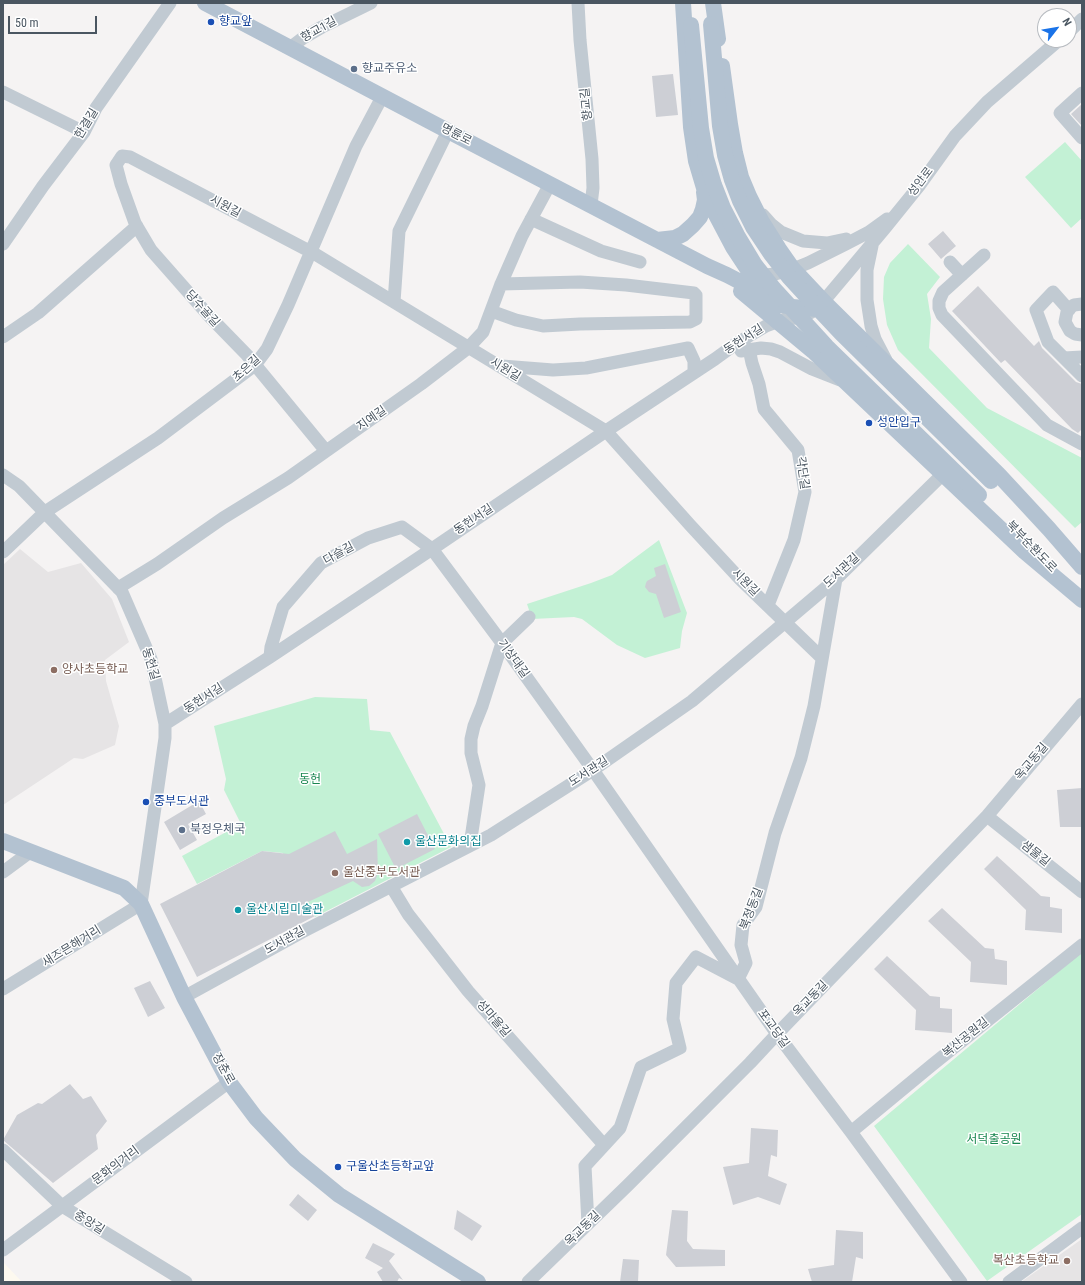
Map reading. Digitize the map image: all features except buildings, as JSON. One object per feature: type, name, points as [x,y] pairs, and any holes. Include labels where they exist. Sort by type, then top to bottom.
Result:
[{"type":"main road","name":"명륜로","points":[[206,3],[382,97],[707,266]]},
{"type":"main road","points":[[683,3],[688,25]]},
{"type":"main road","points":[[689,3],[688,25],[691,128],[696,161],[704,188],[714,211],[776,322],[812,351],[847,383],[1025,552],[1082,600]]},
{"type":"main road","points":[[709,3],[735,153],[741,177],[762,222],[793,269],[821,305],[842,320],[999,475],[1080,561]]},
{"type":"main road","points":[[713,23],[714,3]]},
{"type":"main road","name":"북부순환도로","points":[[713,23],[720,126],[725,155],[740,201],[753,226],[775,260],[811,302],[841,333],[991,482],[1080,561]]},
{"type":"main road","name":"북부순환도로","points":[[688,25],[706,158],[723,208],[744,247],[756,265],[774,289],[827,347],[1016,531],[1082,600]]},
{"type":"main road","points":[[657,240],[675,238],[683,234],[694,225],[703,210],[705,200],[704,188]]},
{"type":"main road","points":[[707,266],[752,288],[765,304]]},
{"type":"main road","points":[[707,266],[765,304],[792,307],[821,305]]},
{"type":"main road","name":"장춘로","points":[[3,841],[124,888],[142,904],[184,997],[229,1082],[256,1118],[295,1159],[334,1191],[478,1282]]},
{"type":"street","name":"한결길","points":[[3,244],[43,186],[84,132],[96,108],[170,3]]},
{"type":"street","name":"향교1길","points":[[290,48],[303,38],[322,27],[371,3]]},
{"type":"street","name":"향교길","points":[[578,3],[580,40],[592,159],[593,188],[591,205]]},
{"type":"street","name":"성안로","points":[[776,322],[806,315],[821,305],[871,237],[905,203],[955,136],[987,102],[1050,48]]},
{"type":"street","points":[[3,92],[84,132]]},
{"type":"street","points":[[1082,93],[1060,113],[1082,138]]},
{"type":"street","name":"초은길","points":[[3,552],[44,512],[158,438],[255,365],[267,349],[288,305],[356,146],[382,97]]},
{"type":"street","points":[[394,302],[399,231],[448,131]]},
{"type":"street","name":"당수골길","points":[[130,156],[122,156],[116,165],[121,184],[137,226],[151,250],[210,317],[247,355],[326,451]]},
{"type":"street","name":"시원길","points":[[130,156],[310,252],[606,430],[690,525],[740,578],[822,658]]},
{"type":"street","name":"지예길","points":[[118,588],[157,564],[223,518],[288,478],[421,384],[468,348],[483,332],[501,284],[522,236],[550,184]]},
{"type":"street","points":[[749,196],[760,213],[770,224],[781,232],[803,241],[827,243],[871,237]]},
{"type":"street","points":[[531,219],[601,251],[640,262]]},
{"type":"street","points":[[3,337],[38,313],[137,226]]},
{"type":"street","points":[[727,275],[751,276],[775,274],[793,269],[846,244],[871,237]]},
{"type":"street","points":[[871,237],[867,270],[867,300],[871,326],[875,339],[889,367]]},
{"type":"street","points":[[984,255],[943,292],[939,308],[942,315],[1047,425],[1082,444]]},
{"type":"street","points":[[950,262],[962,275]]},
{"type":"street","points":[[491,311],[516,320],[543,326],[690,322],[696,319],[696,295],[694,292],[580,282],[501,284]]},
{"type":"street","points":[[1069,310],[1052,292],[1036,310],[1048,342],[1082,376]]},
{"type":"street","points":[[1082,304],[1074,305],[1069,310],[1066,317],[1067,326],[1070,331],[1075,334],[1082,335]]},
{"type":"street","points":[[812,351],[807,338],[806,327],[809,318],[821,305]]},
{"type":"street","name":"동헌서길","points":[[165,724],[432,549],[606,430],[715,360],[737,343],[776,322]]},
{"type":"street","points":[[498,366],[553,370],[586,368],[688,348],[694,361],[694,373]]},
{"type":"street","points":[[715,360],[733,352],[749,349],[770,349],[780,352],[812,369],[838,378],[847,383]]},
{"type":"street","name":"각단길","points":[[749,349],[759,384],[764,409],[798,450],[806,492],[794,540],[768,605]]},
{"type":"street","points":[[1064,358],[1082,357]]},
{"type":"street","name":"도서관길","points":[[184,997],[302,932],[491,835],[593,770],[692,701],[836,579],[943,474]]},
{"type":"street","name":"동헌길","points":[[3,475],[19,486],[122,592],[151,659],[165,724],[165,738],[142,904]]},
{"type":"street","name":"다슬길","points":[[270,656],[270,647],[284,607],[321,563],[368,538],[402,527],[432,549]]},
{"type":"street","name":"기상대길","points":[[432,549],[502,643],[593,770]]},
{"type":"street","name":"북정동길","points":[[738,979],[746,963],[742,945],[743,925],[756,907],[775,833],[801,758],[814,706],[836,579]]},
{"type":"street","points":[[470,845],[479,786],[471,753],[471,739],[474,726],[502,643],[529,617]]},
{"type":"street","name":"옥교동길","points":[[528,1282],[739,1074],[987,816],[1082,704]]},
{"type":"street","name":"포교당길","points":[[593,770],[776,1034],[851,1132],[961,1282]]},
{"type":"street","name":"샘물길","points":[[987,816],[1082,892]]},
{"type":"street","points":[[3,872],[30,852]]},
{"type":"street","name":"성마을길","points":[[391,886],[408,914],[468,991],[604,1145]]},
{"type":"street","name":"새즈믄해거리","points":[[3,989],[142,904]]},
{"type":"street","name":"복산공원길","points":[[851,1132],[1082,945]]},
{"type":"street","points":[[588,1224],[585,1166],[620,1128],[641,1067],[680,1048],[673,1019],[676,983],[696,957],[738,979]]},
{"type":"street","name":"문화의거리","points":[[3,1250],[229,1082]]},
{"type":"street","name":"중앙길","points":[[3,1150],[62,1206],[186,1282]]},
{"type":"street","points":[[1009,1282],[1082,1228]]},
{"type":"shaded area","name":"양사초등학교","points":[[20,549],[48,572],[81,563],[112,599],[129,642],[105,660],[106,681],[119,726],[115,745],[83,759],[74,758],[3,805],[3,565]]},
{"type":"shaded area","name":"복산초등학교","points":[[1082,1239],[1082,1282],[1021,1282]]},
{"type":"shaded area","points":[[4,1263],[22,1282],[3,1282]]},
{"type":"green space","points":[[1065,142],[1082,161],[1082,218],[1071,228],[1025,177]]},
{"type":"green space","points":[[908,244],[940,277],[927,294],[931,319],[929,348],[987,408],[1082,458],[1082,522],[1075,528],[898,350],[887,325],[883,299],[884,277],[890,263]]},
{"type":"green space","points":[[659,540],[687,613],[682,631],[680,648],[645,658],[617,645],[582,619],[574,617],[532,619],[527,604],[612,575]]},
{"type":"green space","name":"동헌","points":[[315,697],[367,699],[370,730],[390,732],[451,847],[315,917],[283,853],[262,851],[197,884],[182,856],[241,824],[224,790],[226,779],[214,726]]},
{"type":"green space","name":"서덕출공원","points":[[1082,952],[1082,1214],[987,1281],[874,1126]]},
{"type":"place","name":"향교앞","points":[[211,22]]},
{"type":"place","name":"향교주유소","points":[[354,69]]},
{"type":"place","name":"성안입구","points":[[869,423]]},
{"type":"place","name":"양사초등학교","points":[[54,670]]},
{"type":"place","name":"중부도서관","points":[[146,802]]},
{"type":"place","name":"북정우체국","points":[[182,830]]},
{"type":"place","name":"울산문화의집","points":[[407,842]]},
{"type":"place","name":"울산중부도서관","points":[[335,873]]},
{"type":"place","name":"울산시립미술관","points":[[238,910]]},
{"type":"place","name":"구울산초등학교앞","points":[[338,1167]]},
{"type":"place","name":"복산초등학교","points":[[1067,1261]]}]
